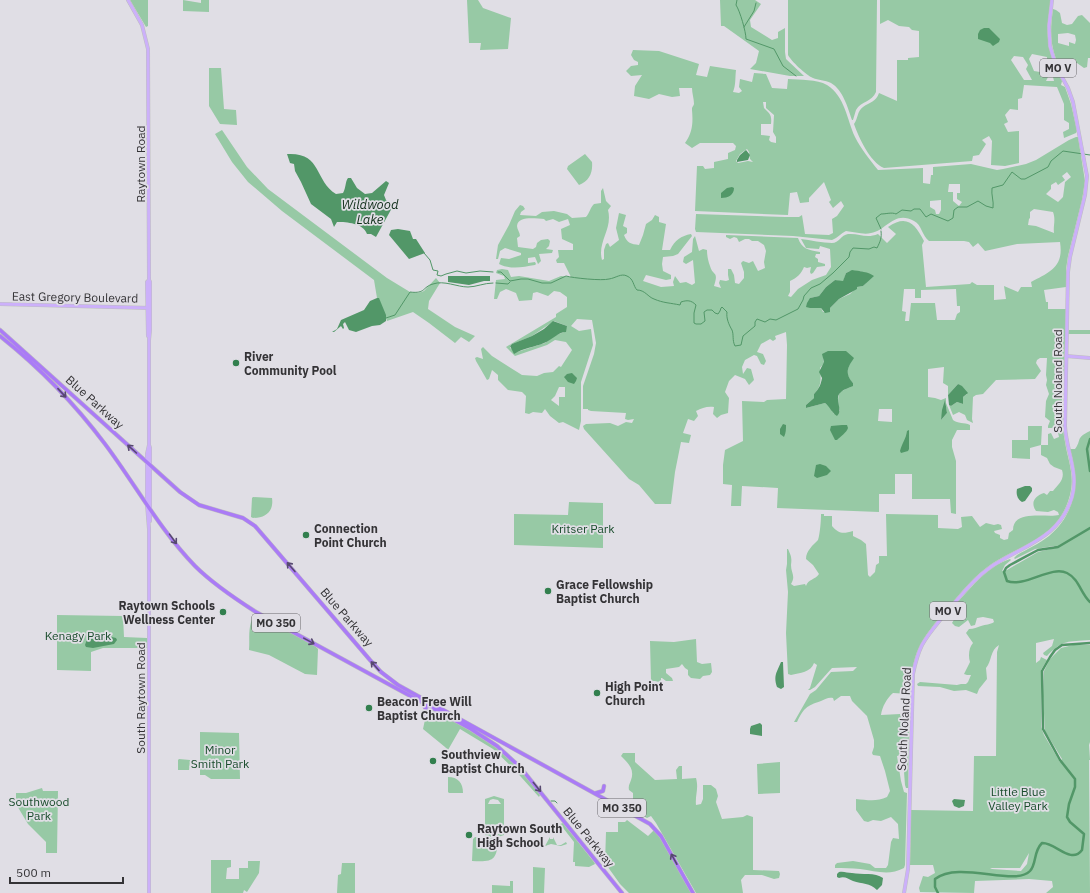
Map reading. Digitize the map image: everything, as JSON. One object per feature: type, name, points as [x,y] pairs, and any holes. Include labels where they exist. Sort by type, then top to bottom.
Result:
[{"type":"highway","name":"Blue Parkway","points":[[0,330],[180,492],[195,503],[207,508],[239,516],[256,526],[370,660],[393,682],[646,821],[654,828],[664,841],[694,893]]},
{"type":"highway","name":"Blue Parkway","points":[[0,336],[39,370],[76,408],[107,446],[148,506],[188,558],[213,582],[256,612],[484,737],[514,761],[532,781],[622,893]]},
{"type":"highway","points":[[142,458],[147,454]]},
{"type":"highway","points":[[150,517],[151,515],[155,515]]},
{"type":"highway","points":[[414,698],[425,706],[425,714],[429,709],[434,709]]},
{"type":"highway","points":[[595,793],[602,792],[604,786]]},
{"type":"main road","name":"Raytown Road","points":[[128,0],[142,25],[147,39],[148,49],[149,280],[147,282],[149,308],[147,330],[149,340],[150,448],[148,464]]},
{"type":"main road","name":"South Noland Road","points":[[904,893],[908,869],[913,674],[917,657],[926,639],[972,582],[992,566],[1048,534],[1057,525],[1066,512],[1072,496],[1074,479],[1065,430],[1068,272],[1070,257],[1086,190],[1087,176],[1071,95],[1056,66],[1050,46],[1049,26],[1052,0]]},
{"type":"main road","name":"East Gregory Boulevard","points":[[0,304],[149,308]]},
{"type":"main road","points":[[1066,356],[1090,358]]},
{"type":"main road","name":"Raytown Road","points":[[149,445],[147,454],[148,506],[150,517],[149,528]]},
{"type":"main road","name":"South Raytown Road","points":[[148,506],[149,893]]},
{"type":"green space","points":[[130,0],[148,0],[148,26],[146,27]]},
{"type":"green space","points":[[183,0],[201,3],[201,0],[209,0],[209,12],[183,11]]},
{"type":"green space","points":[[467,0],[478,0],[483,8],[511,18],[508,49],[480,50],[481,43],[469,43]]},
{"type":"green space","points":[[720,0],[755,0],[761,4],[750,20],[751,27],[772,40],[778,38],[778,32],[785,28],[786,59],[804,76],[790,76],[750,69],[756,63],[759,51],[724,26],[721,26]]},
{"type":"green space","points":[[788,0],[877,0],[876,92],[872,98],[858,107],[853,120],[842,95],[835,86],[829,82],[815,79],[810,76],[795,64],[788,55]]},
{"type":"green space","points":[[880,0],[1051,0],[1048,40],[1054,64],[1047,65],[1047,57],[1032,54],[1029,59],[1034,71],[1040,72],[1045,77],[1048,77],[1046,81],[1054,81],[1052,73],[1057,71],[1062,81],[1061,85],[1065,87],[1071,104],[1077,131],[1076,133],[1064,138],[1063,132],[1069,129],[1069,123],[1064,120],[1064,104],[1057,87],[1024,85],[1022,98],[1018,99],[1018,110],[1010,109],[1005,115],[1008,122],[1004,124],[1008,132],[1019,131],[1019,163],[1005,166],[991,165],[992,141],[989,136],[982,140],[986,144],[979,155],[973,156],[972,161],[884,168],[874,161],[862,142],[854,124],[861,109],[874,100],[879,93],[897,101],[897,60],[908,60],[908,58],[919,57],[919,31],[912,30],[909,27],[899,26],[888,20],[880,24]],"holes":[[[1014,56],[1023,57],[1028,65],[1026,69],[1032,80],[1024,80],[1011,60]]]},
{"type":"green space","points":[[1053,9],[1060,13],[1062,23],[1067,25],[1072,24],[1078,16],[1082,15],[1090,23],[1090,58],[1088,58],[1087,67],[1084,68],[1077,63],[1072,63],[1068,66],[1063,75],[1052,44],[1051,28]],"holes":[[[1068,33],[1075,35],[1075,44],[1069,42],[1069,46],[1058,43],[1058,34]]]},
{"type":"green space","points":[[633,50],[659,51],[699,64],[696,75],[707,77],[710,66],[736,70],[733,92],[739,93],[742,91],[739,87],[740,79],[752,82],[754,73],[766,74],[772,88],[787,89],[788,79],[808,80],[823,83],[838,95],[857,141],[878,170],[923,168],[923,183],[930,184],[931,175],[933,175],[933,167],[971,164],[997,170],[1003,169],[1026,164],[1036,160],[1069,140],[1078,137],[1085,181],[1082,200],[1068,256],[1066,287],[1044,290],[1046,302],[1048,302],[1048,309],[1066,309],[1064,372],[1058,383],[1057,393],[1062,398],[1062,401],[1056,402],[1056,406],[1059,412],[1063,414],[1064,435],[1072,481],[1070,495],[1065,509],[1058,521],[1049,530],[1029,544],[993,563],[980,573],[964,589],[923,640],[917,652],[913,668],[910,694],[893,693],[884,706],[881,715],[900,714],[903,725],[909,728],[908,788],[906,788],[905,785],[903,759],[901,755],[897,756],[901,781],[904,792],[907,793],[905,865],[904,868],[893,872],[835,868],[837,863],[853,861],[870,864],[875,868],[886,868],[888,865],[891,842],[893,838],[899,839],[898,824],[891,817],[881,821],[864,821],[856,810],[856,799],[879,800],[887,797],[890,791],[880,756],[873,755],[872,753],[874,740],[867,716],[852,701],[850,696],[841,696],[834,701],[833,698],[828,698],[812,704],[806,708],[797,722],[794,722],[810,694],[816,690],[831,672],[853,671],[857,667],[832,668],[815,687],[810,690],[808,690],[810,688],[817,665],[814,663],[813,666],[805,672],[791,675],[788,674],[786,633],[788,592],[786,570],[787,549],[791,555],[793,577],[791,584],[794,586],[805,584],[806,586],[808,582],[819,574],[813,565],[806,559],[806,556],[808,551],[818,540],[821,514],[824,514],[824,516],[832,516],[832,526],[837,531],[844,533],[853,531],[853,536],[866,544],[868,575],[870,577],[875,572],[876,565],[879,563],[879,556],[887,556],[886,514],[938,515],[938,528],[958,529],[962,527],[961,517],[972,516],[980,527],[986,523],[1001,525],[1002,529],[994,531],[1004,540],[1008,539],[1009,533],[1013,530],[1014,523],[1018,519],[1032,516],[1059,515],[1058,512],[1054,510],[1048,512],[1036,511],[1033,505],[1034,500],[1038,496],[1044,493],[1047,495],[1050,491],[1053,491],[1063,476],[1062,470],[1054,467],[1050,464],[1047,458],[1041,455],[1041,445],[1048,445],[1048,434],[1051,433],[1054,439],[1059,437],[1057,428],[1048,428],[1050,421],[1045,417],[1046,401],[1049,394],[1046,385],[1047,358],[1040,358],[1037,360],[1036,363],[1041,371],[1035,379],[996,380],[983,394],[973,397],[973,423],[967,420],[965,415],[959,412],[953,415],[949,405],[951,406],[957,402],[963,404],[963,397],[967,394],[958,384],[948,395],[948,386],[943,383],[944,367],[928,369],[928,397],[941,400],[946,398],[946,403],[953,420],[970,425],[970,430],[957,430],[952,440],[952,447],[956,461],[956,514],[951,513],[950,499],[912,499],[912,474],[895,474],[895,494],[879,494],[879,512],[777,508],[778,488],[742,486],[741,506],[731,506],[732,485],[723,484],[723,465],[725,450],[743,441],[742,401],[764,402],[767,400],[786,399],[786,332],[775,336],[776,339],[773,341],[770,339],[761,344],[757,352],[763,354],[766,361],[764,365],[761,364],[757,356],[754,355],[745,360],[742,367],[743,374],[747,368],[751,369],[754,380],[749,385],[745,379],[735,375],[729,381],[725,392],[729,398],[728,413],[717,418],[713,414],[714,407],[707,407],[696,411],[698,416],[694,421],[688,419],[683,433],[691,435],[689,443],[681,442],[671,504],[655,504],[639,485],[629,479],[584,429],[583,426],[586,424],[610,423],[618,426],[626,422],[632,423],[634,419],[625,419],[626,413],[591,411],[588,409],[583,409],[583,386],[594,354],[596,343],[592,320],[577,319],[571,326],[579,331],[591,329],[593,345],[581,382],[581,421],[579,430],[563,422],[559,423],[550,416],[545,409],[542,413],[525,413],[526,396],[522,392],[508,390],[498,380],[498,375],[492,370],[489,379],[487,380],[475,358],[477,357],[483,359],[481,349],[483,347],[492,356],[522,375],[537,376],[544,373],[553,372],[559,366],[561,367],[572,350],[566,342],[555,340],[547,345],[515,356],[506,347],[556,317],[556,314],[567,307],[567,297],[560,292],[554,291],[548,296],[537,292],[533,293],[532,300],[519,301],[516,293],[506,289],[500,292],[497,299],[494,299],[496,280],[505,279],[504,276],[496,273],[497,270],[508,270],[511,277],[519,276],[549,281],[561,276],[571,277],[564,263],[557,263],[556,260],[559,257],[558,250],[573,250],[573,244],[562,239],[561,229],[570,225],[568,219],[559,222],[553,219],[546,221],[544,219],[528,218],[521,220],[518,223],[517,227],[520,236],[517,238],[518,247],[533,249],[541,240],[548,239],[550,241],[549,246],[546,249],[553,250],[552,253],[539,254],[541,261],[538,264],[535,257],[528,258],[528,263],[535,262],[535,265],[512,267],[499,264],[501,258],[509,259],[521,255],[521,253],[505,248],[500,251],[498,259],[496,259],[498,245],[515,211],[520,205],[525,209],[520,215],[536,216],[542,212],[554,211],[567,214],[572,218],[586,217],[594,204],[601,203],[601,191],[603,188],[606,201],[611,206],[608,210],[609,217],[601,253],[602,260],[604,259],[606,244],[608,243],[610,247],[619,240],[616,228],[619,213],[626,215],[623,226],[627,228],[627,233],[624,235],[625,238],[630,243],[639,245],[646,224],[652,220],[655,215],[659,217],[659,222],[666,224],[662,250],[670,250],[679,239],[684,236],[691,234],[692,236],[678,254],[663,257],[663,271],[671,275],[671,279],[666,280],[646,275],[643,281],[661,287],[674,286],[673,282],[675,276],[680,283],[686,282],[692,285],[695,283],[693,260],[686,264],[683,262],[684,257],[692,252],[693,239],[695,236],[699,251],[703,249],[707,250],[709,264],[716,276],[714,286],[721,288],[719,283],[720,280],[729,280],[728,269],[731,269],[734,275],[735,283],[739,284],[744,278],[741,263],[743,261],[749,263],[753,261],[758,271],[765,268],[764,262],[766,251],[764,245],[758,241],[752,241],[749,239],[739,242],[737,238],[734,237],[730,239],[726,237],[726,235],[798,238],[801,245],[806,248],[801,239],[834,243],[848,234],[870,236],[878,234],[887,243],[896,234],[888,227],[900,221],[905,221],[914,226],[924,241],[922,245],[926,287],[970,284],[972,282],[977,285],[994,285],[994,300],[1006,299],[1004,286],[1018,292],[1021,287],[1032,287],[1031,282],[1050,272],[1058,263],[1060,257],[1060,242],[1017,244],[985,251],[978,243],[973,247],[969,242],[964,241],[929,241],[917,223],[907,218],[896,219],[881,229],[871,233],[865,234],[846,231],[832,240],[793,236],[696,232],[696,214],[785,217],[799,217],[802,215],[805,234],[829,235],[833,233],[832,219],[837,216],[844,206],[841,201],[833,208],[829,202],[831,200],[824,182],[809,198],[809,202],[800,203],[797,192],[790,193],[788,215],[695,211],[697,166],[703,166],[705,169],[714,168],[714,162],[728,159],[728,153],[735,150],[736,146],[733,143],[700,143],[692,148],[685,143],[690,135],[692,127],[692,107],[694,104],[692,88],[679,88],[680,96],[672,97],[659,94],[649,99],[634,96],[635,86],[642,75],[631,76],[626,71],[631,66],[638,65],[638,62],[634,60],[631,55]],"holes":[[[763,102],[766,102],[766,108],[774,115],[773,132],[776,137],[776,143],[769,140],[770,136],[761,135],[761,124],[771,124],[771,117],[764,108]],[[747,149],[750,159],[753,162],[748,161],[738,163],[736,161],[740,154]],[[1067,172],[1071,177],[1065,182],[1063,197],[1058,202],[1046,194],[1051,189],[1051,185],[1056,182],[1058,185],[1065,180],[1062,176]],[[949,184],[960,184],[960,193],[957,193],[957,199],[962,202],[959,206],[953,201],[953,192],[948,192]],[[941,200],[941,210],[939,214],[936,214],[935,210],[930,207],[930,201]],[[1034,209],[1053,212],[1054,233],[1036,226],[1028,225],[1030,212]],[[820,246],[830,249],[831,267],[826,275],[812,280],[798,289],[791,297],[788,296],[790,292],[790,281],[795,279],[802,272],[804,267],[811,267],[811,274],[817,267],[825,266],[825,264],[818,262],[818,259],[815,257],[816,254],[820,254],[820,252],[812,251],[806,248],[819,249]],[[850,271],[861,271],[866,283],[863,286],[857,287],[850,294],[839,299],[830,308],[830,312],[823,312],[821,308],[810,298],[819,296],[826,287],[835,280],[843,282],[846,273]],[[904,289],[915,289],[915,298],[921,298],[921,290],[956,289],[957,306],[960,306],[960,312],[957,314],[955,320],[937,320],[935,303],[911,303],[909,321],[905,321],[906,312],[902,311]],[[554,321],[567,326],[564,332],[554,336],[545,343],[517,352],[510,348],[510,345],[532,336]],[[823,358],[851,362],[848,368],[848,373],[849,378],[853,383],[850,387],[840,392],[838,397],[840,411],[834,414],[830,407],[825,403],[806,408],[806,405],[814,398],[814,394],[820,385],[820,368],[824,363]],[[559,387],[565,387],[565,397],[559,397],[559,406],[551,400],[555,396]],[[945,401],[947,413],[941,420]],[[879,409],[892,409],[892,422],[878,421]]]},
{"type":"green space","points":[[209,68],[221,68],[224,109],[236,110],[237,125],[220,124],[209,106]]},
{"type":"green space","points":[[222,130],[247,167],[268,189],[387,278],[410,292],[418,293],[424,291],[436,278],[440,283],[429,301],[428,309],[455,327],[475,336],[469,342],[461,337],[455,343],[413,312],[387,321],[379,299],[377,298],[374,280],[282,211],[248,182],[232,162],[215,134]]},
{"type":"green space","points":[[585,154],[592,162],[592,170],[588,179],[579,185],[567,169],[568,166]]},
{"type":"green space","points":[[1069,330],[1090,330],[1090,334],[1068,334]]},
{"type":"green space","points":[[1028,426],[1042,426],[1041,445],[1030,448],[1030,459],[1012,458],[1012,440],[1028,440]]},
{"type":"green space","name":"Little Blue Valley Park","points":[[1090,431],[1090,640],[1066,642],[1057,647],[1047,656],[1043,653],[1052,646],[1054,639],[1036,643],[1036,663],[1041,657],[1047,660],[1041,670],[1041,727],[1060,762],[1062,759],[1045,731],[1043,696],[1044,671],[1050,659],[1061,648],[1073,645],[1090,645],[1090,893],[1046,893],[1053,887],[1052,881],[1029,879],[975,881],[974,893],[920,892],[919,888],[923,876],[928,877],[935,873],[933,865],[910,865],[911,810],[973,811],[974,756],[996,756],[997,652],[999,645],[994,650],[986,668],[987,679],[977,694],[966,690],[954,691],[940,687],[918,686],[917,684],[920,682],[957,685],[966,684],[968,682],[971,675],[964,674],[970,662],[969,652],[973,643],[966,633],[969,629],[994,622],[993,619],[983,617],[977,618],[975,625],[971,626],[968,620],[959,627],[955,626],[952,623],[955,618],[952,608],[978,580],[1001,563],[1010,559],[1011,560],[1005,565],[1002,571],[1007,570],[1038,552],[1055,548],[1054,546],[1035,549],[1015,559],[1014,558],[1049,536],[1065,517],[1070,507],[1075,485],[1075,473],[1070,449],[1075,449],[1081,437]],"holes":[[[1029,853],[1027,864],[1021,871],[990,868],[1020,868]]]},
{"type":"green space","points":[[253,497],[272,498],[272,507],[268,513],[262,517],[251,517]]},
{"type":"green space","name":"Kritser Park","points":[[569,502],[603,503],[603,548],[514,545],[514,514],[568,515]]},
{"type":"green space","points":[[256,614],[318,649],[317,675],[305,674],[269,655],[249,650],[250,626],[253,617]]},
{"type":"green space","name":"Kenagy Park","points":[[57,615],[123,616],[124,637],[147,638],[148,648],[103,648],[91,652],[91,671],[57,670]]},
{"type":"green space","points":[[696,639],[697,662],[702,664],[711,663],[712,672],[710,675],[703,676],[700,679],[691,678],[688,675],[688,670],[682,664],[679,667],[666,669],[666,673],[672,678],[673,681],[666,681],[661,678],[659,682],[651,681],[650,641],[674,642]]},
{"type":"green space","points":[[430,710],[435,711],[470,730],[503,753],[523,773],[540,795],[539,797],[513,768],[493,749],[460,729],[448,750],[423,729],[426,715]]},
{"type":"green space","name":"Minor Smith Park","points":[[200,732],[239,733],[240,779],[211,779],[205,775],[200,775]]},
{"type":"green space","points":[[623,753],[635,753],[635,762],[655,780],[677,779],[676,770],[679,766],[682,766],[682,779],[696,778],[696,805],[701,804],[703,799],[703,785],[711,785],[716,789],[718,796],[716,802],[722,819],[743,817],[747,815],[753,817],[753,870],[779,871],[779,878],[774,879],[762,875],[745,875],[741,880],[743,893],[696,893],[651,816],[647,818],[633,810],[633,793],[629,790],[632,773],[630,766],[621,756]]},
{"type":"green space","points":[[179,759],[190,760],[189,770],[178,770]]},
{"type":"green space","points":[[780,762],[780,793],[758,794],[757,764]]},
{"type":"green space","points":[[448,777],[455,778],[459,781],[462,786],[463,793],[448,792]]},
{"type":"green space","name":"Southwood Park","points":[[42,788],[43,791],[58,791],[57,853],[46,853],[46,842],[28,824],[16,804],[16,793],[26,793]]},
{"type":"green space","points":[[494,796],[504,799],[504,835],[495,838],[485,835],[485,799]],"holes":[[[490,800],[498,800],[501,804],[488,804]],[[489,829],[501,829],[497,835],[490,834]]]},
{"type":"green space","points":[[627,820],[648,836],[654,830],[659,835],[691,893],[629,893],[620,884],[605,863],[606,832],[618,832],[618,822],[625,822]]},
{"type":"green space","points":[[563,823],[595,864],[589,867],[575,866],[575,862],[573,862],[574,842],[560,824]]},
{"type":"green space","points":[[475,837],[498,839],[495,856],[492,859],[485,861],[472,861],[473,839]]},
{"type":"green space","points":[[550,837],[550,839],[553,839],[553,837],[557,845],[561,845],[566,842],[567,844],[561,846],[551,844],[545,846]]},
{"type":"green space","points":[[211,860],[231,860],[231,867],[227,868],[226,879],[239,879],[239,868],[248,868],[248,861],[260,861],[259,873],[247,892],[244,890],[243,893],[211,893]]},
{"type":"green space","points":[[342,863],[355,863],[355,893],[337,893],[338,875],[341,874]]},
{"type":"green space","points":[[533,867],[545,868],[544,893],[533,893]]},
{"type":"green space","points":[[510,881],[513,881],[513,893],[492,893],[492,885],[510,886]]},
{"type":"water","points":[[989,28],[1000,39],[999,42],[993,46],[990,43],[978,39],[980,30]]},
{"type":"water","points":[[746,150],[750,155],[748,160],[737,162],[740,155]]},
{"type":"water","name":"Wildwood Lake","points":[[287,154],[306,157],[312,162],[324,182],[336,194],[343,193],[348,178],[351,178],[357,188],[365,194],[372,193],[386,181],[389,183],[384,195],[386,200],[393,206],[376,237],[371,234],[367,234],[362,227],[354,224],[337,222],[334,227],[331,219],[311,204],[295,171],[294,164],[290,163]]},
{"type":"water","points":[[732,187],[734,190],[732,194],[728,197],[721,198],[721,193],[727,188]]},
{"type":"water","points":[[398,229],[410,231],[413,239],[416,239],[425,253],[409,259],[389,235],[391,230]]},
{"type":"water","points":[[852,270],[874,276],[863,286],[857,287],[857,289],[839,299],[830,308],[830,312],[825,313],[821,308],[806,307],[810,298],[819,296],[826,287],[835,280],[843,281],[846,273]]},
{"type":"water","points":[[448,276],[490,276],[490,281],[469,285],[448,282]]},
{"type":"water","points":[[379,298],[386,315],[386,321],[380,325],[372,326],[356,332],[349,330],[345,322],[343,324],[343,329],[341,326],[334,332],[332,332],[337,329],[341,320],[364,310],[370,301]]},
{"type":"water","points":[[553,321],[567,326],[566,332],[560,333],[547,342],[521,350],[514,354],[510,346],[512,344],[532,336],[544,329]]},
{"type":"water","points":[[828,351],[846,351],[854,358],[848,370],[853,386],[844,390],[839,395],[839,413],[837,416],[825,403],[806,408],[806,405],[814,398],[814,394],[822,378],[819,372],[824,362],[822,354]]},
{"type":"water","points":[[572,373],[577,378],[574,384],[568,382],[564,377],[567,374]]},
{"type":"water","points":[[958,384],[968,393],[963,397],[963,404],[957,402],[951,406],[949,405],[948,395]]},
{"type":"water","points":[[945,400],[947,413],[941,420],[942,410]]},
{"type":"water","points":[[783,424],[786,425],[784,437],[780,434],[780,429]]},
{"type":"water","points":[[847,425],[848,428],[845,433],[835,440],[830,430],[831,426]]},
{"type":"water","points":[[909,430],[909,449],[908,451],[901,453],[901,448],[907,431]]},
{"type":"water","points":[[820,464],[826,466],[831,471],[827,475],[817,478],[814,476],[816,465]]},
{"type":"water","points":[[1030,486],[1032,491],[1025,501],[1022,502],[1017,496],[1017,489]]},
{"type":"water","points":[[93,635],[97,635],[99,639],[103,635],[116,638],[117,640],[114,644],[93,648],[86,647],[85,645],[87,639]]},
{"type":"water","points":[[781,662],[783,662],[784,687],[781,689],[777,687],[775,680]]},
{"type":"water","points":[[760,723],[762,725],[762,736],[750,734],[751,726]]},
{"type":"water","points":[[954,799],[965,800],[964,806],[959,808],[954,806],[952,801]]},
{"type":"water","points":[[839,872],[880,876],[883,878],[882,885],[877,890],[869,885],[841,877],[839,878],[837,877],[837,874]]},
{"type":"waterway","points":[[737,0],[736,5],[746,39],[774,49],[783,66],[796,76]]},
{"type":"waterway","points":[[744,27],[754,11],[756,3]]},
{"type":"waterway","points":[[881,229],[876,218],[881,214],[896,214],[902,210],[911,211],[914,209],[920,209],[926,217],[931,214],[948,221],[953,218],[954,210],[958,207],[967,207],[978,201],[993,208],[992,188],[1003,185],[1012,172],[1021,179],[1025,179],[1048,167],[1051,161],[1063,151],[1090,155]]},
{"type":"waterway","points":[[498,272],[501,272],[510,281],[528,279],[542,283],[551,283],[566,276],[600,280],[625,275],[631,279],[637,290],[642,291],[654,299],[680,305],[681,302],[685,301],[691,301],[694,303],[696,305],[694,323],[696,324],[701,324],[705,321],[704,312],[707,310],[712,310],[718,314],[722,307],[727,312],[727,319],[733,332],[735,346],[741,345],[743,336],[755,326],[757,319],[765,322],[770,319],[776,320],[798,309],[804,296],[811,288],[820,284],[833,273],[849,257],[853,248],[877,248],[881,231]]},
{"type":"waterway","points":[[424,253],[430,260],[433,270],[438,271],[437,275],[441,276],[457,271],[466,273],[480,271],[493,272]]},
{"type":"waterway","points":[[496,283],[508,284],[510,282]]},
{"type":"waterway","points":[[386,318],[395,315],[410,292],[419,292],[433,284],[446,283],[468,287],[493,283]]},
{"type":"waterway","points":[[1090,439],[1087,449],[1090,471]]},
{"type":"waterway","points":[[1090,528],[1058,547],[1038,550],[1010,565],[1004,572],[1007,581],[1014,582],[1022,582],[1053,572],[1061,571],[1067,573],[1074,579],[1090,602]]},
{"type":"waterway","points":[[938,893],[935,887],[935,879],[945,874],[972,872],[1000,876],[1023,875],[1030,871],[1034,865],[1037,850],[1042,843],[1073,855],[1078,854],[1082,850],[1084,834],[1070,822],[1067,817],[1069,804],[1075,787],[1075,779],[1060,760],[1043,729],[1042,671],[1055,650],[1062,645],[1090,643]]},
{"type":"waterway","points":[[551,801],[555,801],[557,803]]},
{"type":"place","name":"River Community Pool","points":[[236,363]]},
{"type":"place","name":"Connection Point Church","points":[[306,535]]},
{"type":"place","name":"Grace Fellowship Baptist Church","points":[[548,591]]},
{"type":"place","name":"Raytown Schools Wellness Center","points":[[223,612]]},
{"type":"place","name":"High Point Church","points":[[597,693]]},
{"type":"place","name":"Beacon Free Will Baptist Church","points":[[369,708]]},
{"type":"place","name":"Southview Baptist Church","points":[[433,761]]},
{"type":"place","name":"Raytown South High School","points":[[469,835]]}]
